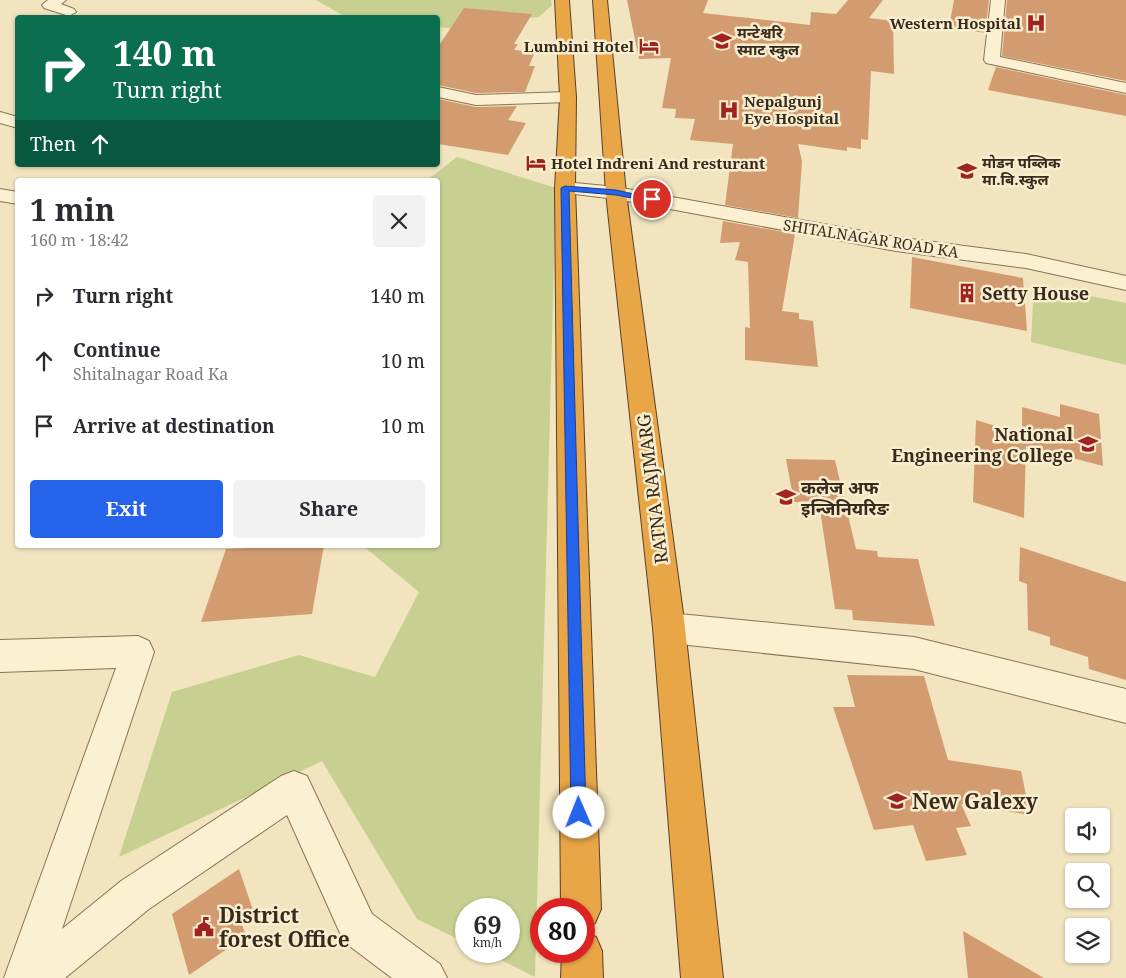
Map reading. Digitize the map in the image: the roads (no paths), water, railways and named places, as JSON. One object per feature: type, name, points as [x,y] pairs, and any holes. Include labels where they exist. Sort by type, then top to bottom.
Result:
[{"type":"highway","points":[[562,0],[568,97],[565,188],[581,898]]},
{"type":"highway","name":"RATNA RAJMARG","points":[[600,0],[616,193],[669,628],[702,978]]},
{"type":"highway","points":[[582,963],[582,978]]},
{"type":"street","points":[[59,0],[49,5],[69,12]]},
{"type":"street","points":[[998,0],[992,60],[1126,88]]},
{"type":"street","points":[[440,92],[476,100],[568,97]]},
{"type":"street","points":[[0,117],[15,122]]},
{"type":"street","name":"SHITALNAGAR ROAD KA","points":[[565,188],[616,193],[896,244],[1026,261],[1126,283]]},
{"type":"street","points":[[0,195],[15,198]]},
{"type":"street","points":[[669,628],[914,653],[1126,706]]},
{"type":"street","points":[[0,656],[138,652],[25,978]]},
{"type":"street","points":[[33,978],[135,895],[294,789],[358,928],[426,978]]},
{"type":"place","name":"Western Hospital","points":[[1036,23]]},
{"type":"place","name":"मन्टेश्वरि स्माट स्कुल","points":[[722,41]]},
{"type":"place","name":"Lumbini Hotel","points":[[649,46]]},
{"type":"place","name":"Nepalgunj Eye Hospital","points":[[729,110]]},
{"type":"place","name":"Hotel Indreni And resturant","points":[[536,163]]},
{"type":"place","name":"माेडन पब्लिक मा.बि.स्कुल","points":[[967,171]]},
{"type":"place","name":"Setty House","points":[[967,293]]},
{"type":"place","name":"National Engineering College","points":[[1088,444]]},
{"type":"place","name":"कलेज अफ इन्जिनियरिङ","points":[[786,497]]},
{"type":"place","name":"New Galexy","points":[[897,801]]},
{"type":"place","name":"District forest Office","points":[[204,927]]}]
